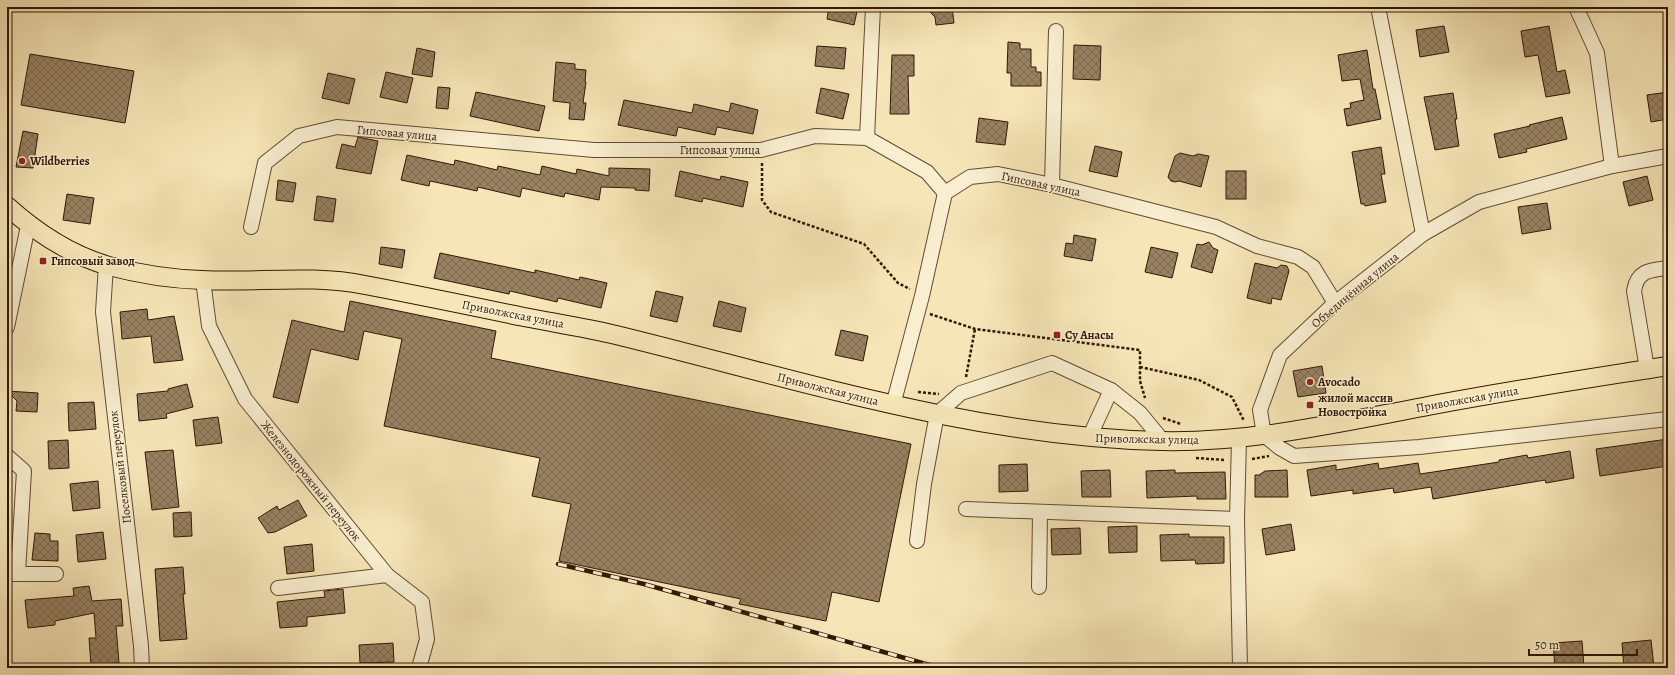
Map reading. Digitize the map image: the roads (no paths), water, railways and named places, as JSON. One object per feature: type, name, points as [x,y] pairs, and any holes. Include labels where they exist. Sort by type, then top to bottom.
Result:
[{"type":"main road","name":"Приволжская улица","points":[[7,206],[28,226],[65,249],[106,265],[152,275],[204,280],[313,280],[357,283],[611,334],[896,397],[937,414],[1032,431],[1089,438],[1163,441],[1239,439],[1457,400],[1668,366]]},
{"type":"street","points":[[867,138],[874,7]]},
{"type":"street","points":[[1378,7],[1423,234]]},
{"type":"street","points":[[1576,7],[1597,53],[1612,166]]},
{"type":"street","points":[[1052,185],[1056,32]]},
{"type":"street","name":"Гипсовая улица","points":[[251,228],[266,163],[299,136],[337,128],[594,150],[761,150],[815,136],[867,138],[927,172],[945,193],[970,177],[998,174],[1052,185],[1216,227],[1257,246],[1298,257],[1313,267],[1335,303]]},
{"type":"street","name":"Объединённая улица","points":[[1264,435],[1260,410],[1280,355],[1335,303],[1423,234],[1478,202],[1612,166],[1668,156]]},
{"type":"street","points":[[896,397],[922,296],[945,193]]},
{"type":"street","points":[[7,327],[28,226]]},
{"type":"street","name":"Поселковый переулок","points":[[106,265],[103,312],[141,646],[142,668]]},
{"type":"street","points":[[1647,369],[1634,291],[1635,284],[1643,273],[1668,268]]},
{"type":"street","name":"Железнодорожный переулок","points":[[204,280],[209,326],[245,399],[387,575],[422,602],[427,639],[419,668]]},
{"type":"street","points":[[917,541],[924,484],[937,414],[961,393],[1052,363],[1111,390],[1140,413],[1163,441]]},
{"type":"street","points":[[1089,438],[1111,390]]},
{"type":"street","points":[[1264,435],[1280,448],[1294,456],[1419,447],[1668,419]]},
{"type":"street","points":[[1239,439],[1237,519],[1240,668]]},
{"type":"street","points":[[7,456],[24,471],[13,573],[56,574]]},
{"type":"street","points":[[966,509],[1237,519]]},
{"type":"street","points":[[1040,512],[1040,587]]},
{"type":"street","points":[[278,588],[387,575]]},
{"type":"railway","points":[[558,564],[644,584],[940,668]]},
{"type":"place","name":"Wildberries","points":[[22,161]]},
{"type":"place","name":"Гипсовый завод","points":[[43,261]]},
{"type":"place","name":"Су Анасы","points":[[1057,335]]},
{"type":"place","name":"Avocado","points":[[1310,382]]},
{"type":"place","name":"жилой массив Новостройка","points":[[1310,405]]}]
